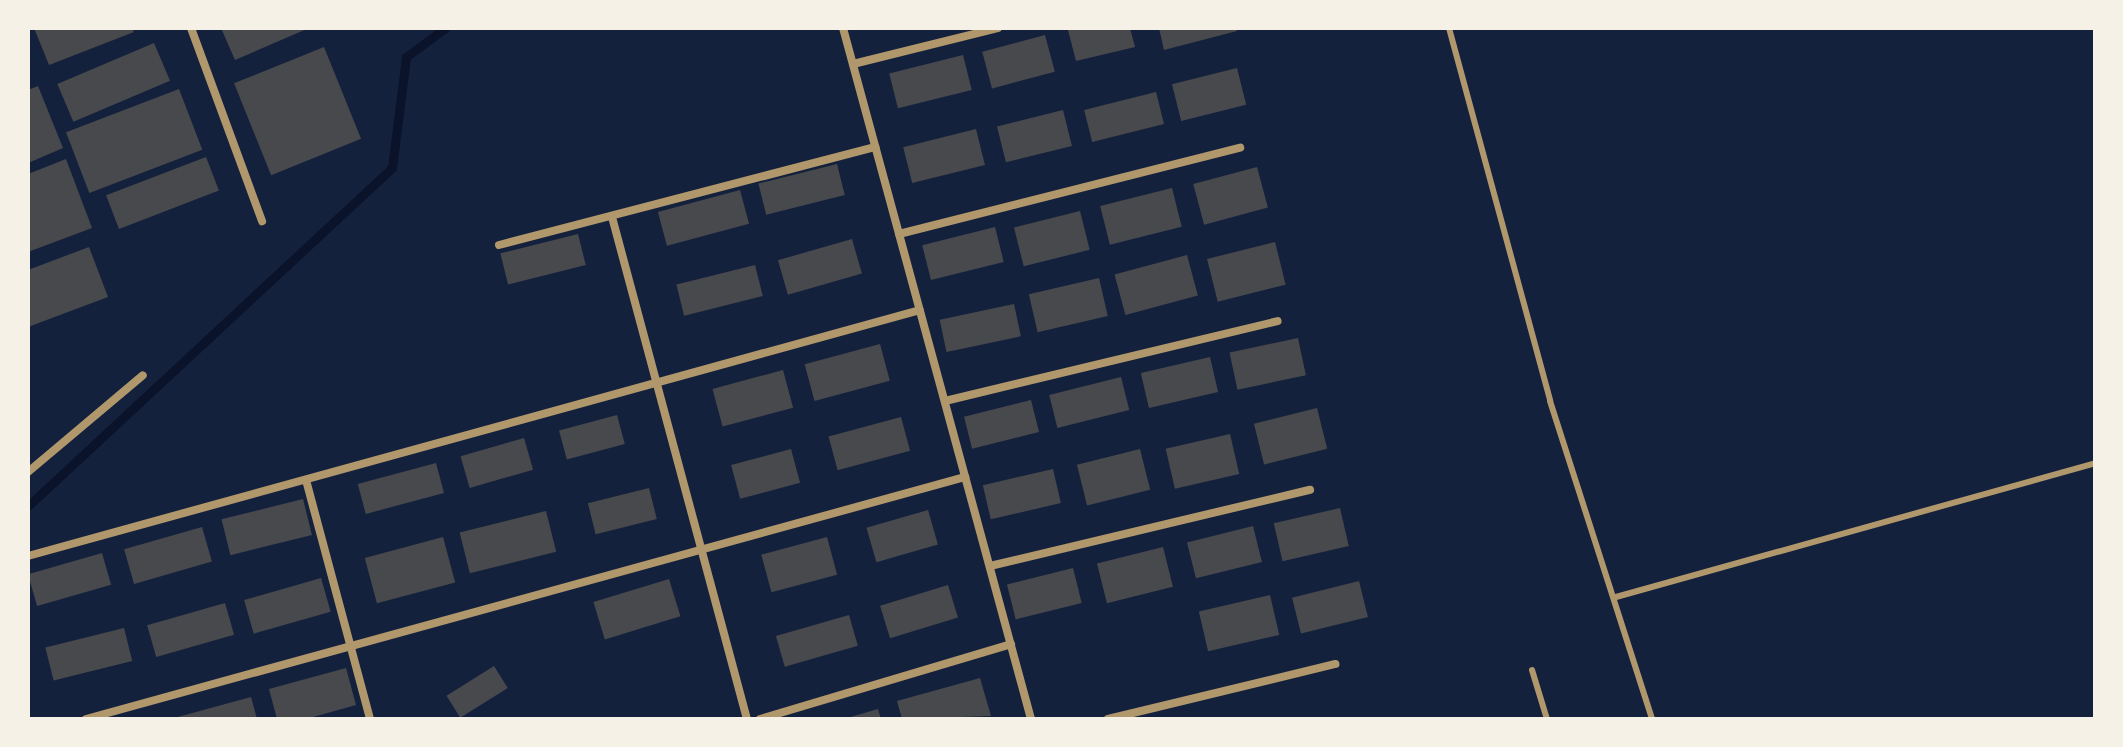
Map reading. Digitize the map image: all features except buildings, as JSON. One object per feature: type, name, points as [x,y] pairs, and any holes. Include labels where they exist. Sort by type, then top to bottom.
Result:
[{"type":"street","points":[[191,28],[262,221]]},
{"type":"street","points":[[843,28],[1031,719]]},
{"type":"street","points":[[853,64],[998,28]]},
{"type":"street","points":[[499,245],[875,147]]},
{"type":"street","points":[[899,234],[1240,148]]},
{"type":"street","points":[[612,217],[747,719]]},
{"type":"street","points":[[28,556],[920,310]]},
{"type":"street","points":[[945,401],[1278,321]]},
{"type":"street","points":[[28,472],[143,375]]},
{"type":"street","points":[[86,719],[965,477]]},
{"type":"street","points":[[306,480],[370,719]]},
{"type":"street","points":[[990,566],[1310,490]]},
{"type":"street","points":[[760,719],[1011,644]]},
{"type":"street","points":[[1108,719],[1335,664]]},
{"type":"lane","points":[[1449,28],[1550,401],[1616,597],[1652,719]]},
{"type":"lane","points":[[1616,597],[2095,463]]},
{"type":"lane","points":[[1532,670],[1547,719]]},
{"type":"waterway","points":[[28,506],[392,168],[406,57],[445,28]]}]
